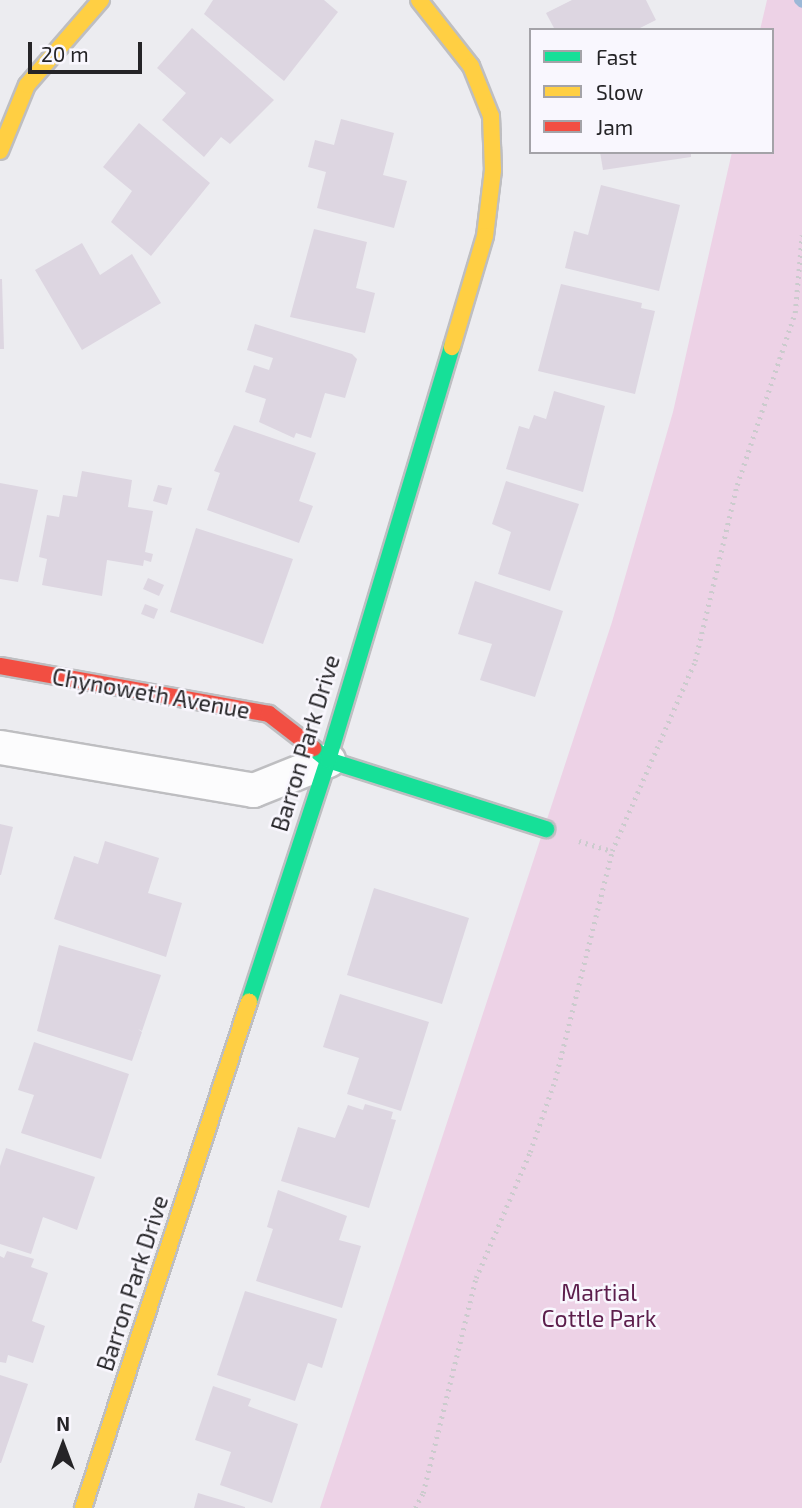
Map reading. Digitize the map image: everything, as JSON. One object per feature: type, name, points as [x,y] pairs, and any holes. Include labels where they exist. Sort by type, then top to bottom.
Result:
[{"type":"street","points":[[0,150],[27,85],[101,0]]},
{"type":"street","name":"Barron Park Drive","points":[[83,1508],[328,760],[485,236],[493,170],[491,116],[471,66],[419,0]]},
{"type":"street","name":"Chynoweth Avenue","points":[[0,666],[270,714],[328,760],[546,829]]},
{"type":"street","points":[[0,747],[253,790],[328,760]]},
{"type":"path","points":[[415,1508],[423,1493],[476,1278],[555,1080],[612,851],[695,661],[737,485],[794,313],[802,235]]},
{"type":"green space","name":"Martial Cottle Park","points":[[767,0],[802,0],[802,1508],[320,1508],[612,622],[673,412],[732,154],[774,154],[774,28],[760,28]]},
{"type":"building","points":[[213,0],[324,0],[338,12],[284,81],[204,14]]},
{"type":"building","points":[[572,0],[646,0],[656,20],[640,28],[554,28],[546,13]]},
{"type":"building","points":[[192,28],[274,100],[230,144],[221,137],[204,157],[162,120],[186,93],[157,68]]},
{"type":"building","points":[[341,119],[394,133],[383,175],[407,181],[394,228],[317,208],[326,172],[308,167],[315,140],[334,145]]},
{"type":"building","points":[[139,123],[210,183],[151,256],[111,222],[132,191],[103,167]]},
{"type":"building","points":[[600,154],[691,154],[691,157],[603,170]]},
{"type":"building","points":[[601,185],[680,205],[659,291],[565,268],[574,231],[588,235]]},
{"type":"building","points":[[314,229],[367,242],[356,288],[375,293],[365,333],[290,317]]},
{"type":"building","points":[[82,243],[100,275],[132,254],[161,303],[82,350],[35,270]]},
{"type":"building","points":[[2,279],[4,349],[0,349]]},
{"type":"building","points":[[561,284],[642,303],[641,308],[655,311],[635,394],[538,371]]},
{"type":"building","points":[[255,324],[352,354],[357,359],[345,398],[325,393],[311,438],[296,433],[294,438],[259,422],[266,399],[245,392],[254,365],[269,370],[273,358],[247,350]]},
{"type":"building","points":[[554,391],[605,406],[583,492],[506,469],[519,426],[529,429],[534,415],[546,419]]},
{"type":"building","points":[[234,425],[316,453],[299,501],[313,506],[299,543],[207,510],[220,473],[214,471]]},
{"type":"building","points":[[82,471],[132,480],[128,507],[153,511],[145,552],[153,554],[151,562],[144,560],[143,566],[107,560],[102,596],[42,585],[47,559],[39,557],[47,515],[59,517],[63,495],[77,497]]},
{"type":"building","points":[[506,481],[579,504],[550,591],[498,574],[511,532],[492,524]]},
{"type":"building","points":[[0,483],[38,490],[18,582],[0,579]]},
{"type":"building","points":[[158,485],[172,488],[167,505],[153,501]]},
{"type":"building","points":[[196,528],[293,559],[263,644],[170,612]]},
{"type":"building","points":[[148,578],[164,585],[159,596],[143,589]]},
{"type":"building","points":[[475,581],[563,611],[535,697],[480,680],[492,644],[458,634]]},
{"type":"building","points":[[145,604],[158,609],[154,619],[141,614]]},
{"type":"building","points":[[0,824],[13,827],[1,875],[0,875]]},
{"type":"building","points":[[105,841],[159,858],[148,893],[182,903],[166,957],[54,919],[74,856],[98,864]]},
{"type":"building","points":[[374,888],[469,918],[442,1004],[347,975]]},
{"type":"building","points":[[59,945],[161,975],[142,1031],[138,1029],[142,1032],[132,1061],[37,1031]]},
{"type":"building","points":[[340,994],[429,1022],[401,1111],[347,1094],[359,1058],[323,1047]]},
{"type":"building","points":[[34,1042],[129,1074],[101,1159],[21,1133],[34,1095],[18,1090]]},
{"type":"building","points":[[365,1104],[393,1112],[391,1119],[396,1120],[369,1208],[281,1181],[298,1127],[335,1138],[348,1105],[363,1110]]},
{"type":"building","points":[[6,1148],[95,1177],[77,1230],[43,1217],[31,1254],[0,1244],[0,1166]]},
{"type":"building","points":[[278,1190],[347,1216],[339,1240],[361,1246],[342,1308],[256,1281],[273,1229],[267,1227]]},
{"type":"building","points":[[7,1251],[34,1259],[31,1267],[48,1273],[32,1321],[45,1326],[33,1363],[8,1355],[6,1363],[0,1362],[0,1256],[4,1258]]},
{"type":"building","points":[[245,1291],[337,1319],[322,1368],[308,1363],[295,1401],[217,1375]]},
{"type":"building","points":[[0,1375],[28,1384],[1,1463],[0,1463]]},
{"type":"building","points":[[213,1386],[251,1399],[248,1406],[298,1424],[272,1503],[220,1485],[231,1452],[195,1440]]},
{"type":"building","points":[[198,1493],[245,1507],[245,1508],[194,1508]]},
{"type":"waterway","points":[[799,0],[802,3]]},
{"type":"traffic: fast","points":[[249,1002],[328,760],[452,347]]},
{"type":"traffic: fast","points":[[313,748],[328,760],[546,829]]},
{"type":"traffic: slow","points":[[0,151],[27,85],[101,0]]},
{"type":"traffic: slow","points":[[419,0],[471,66],[491,116],[493,170],[485,236],[452,347]]},
{"type":"traffic: slow","points":[[83,1508],[249,1002]]},
{"type":"traffic: jam","points":[[0,666],[269,714],[313,748]]}]
